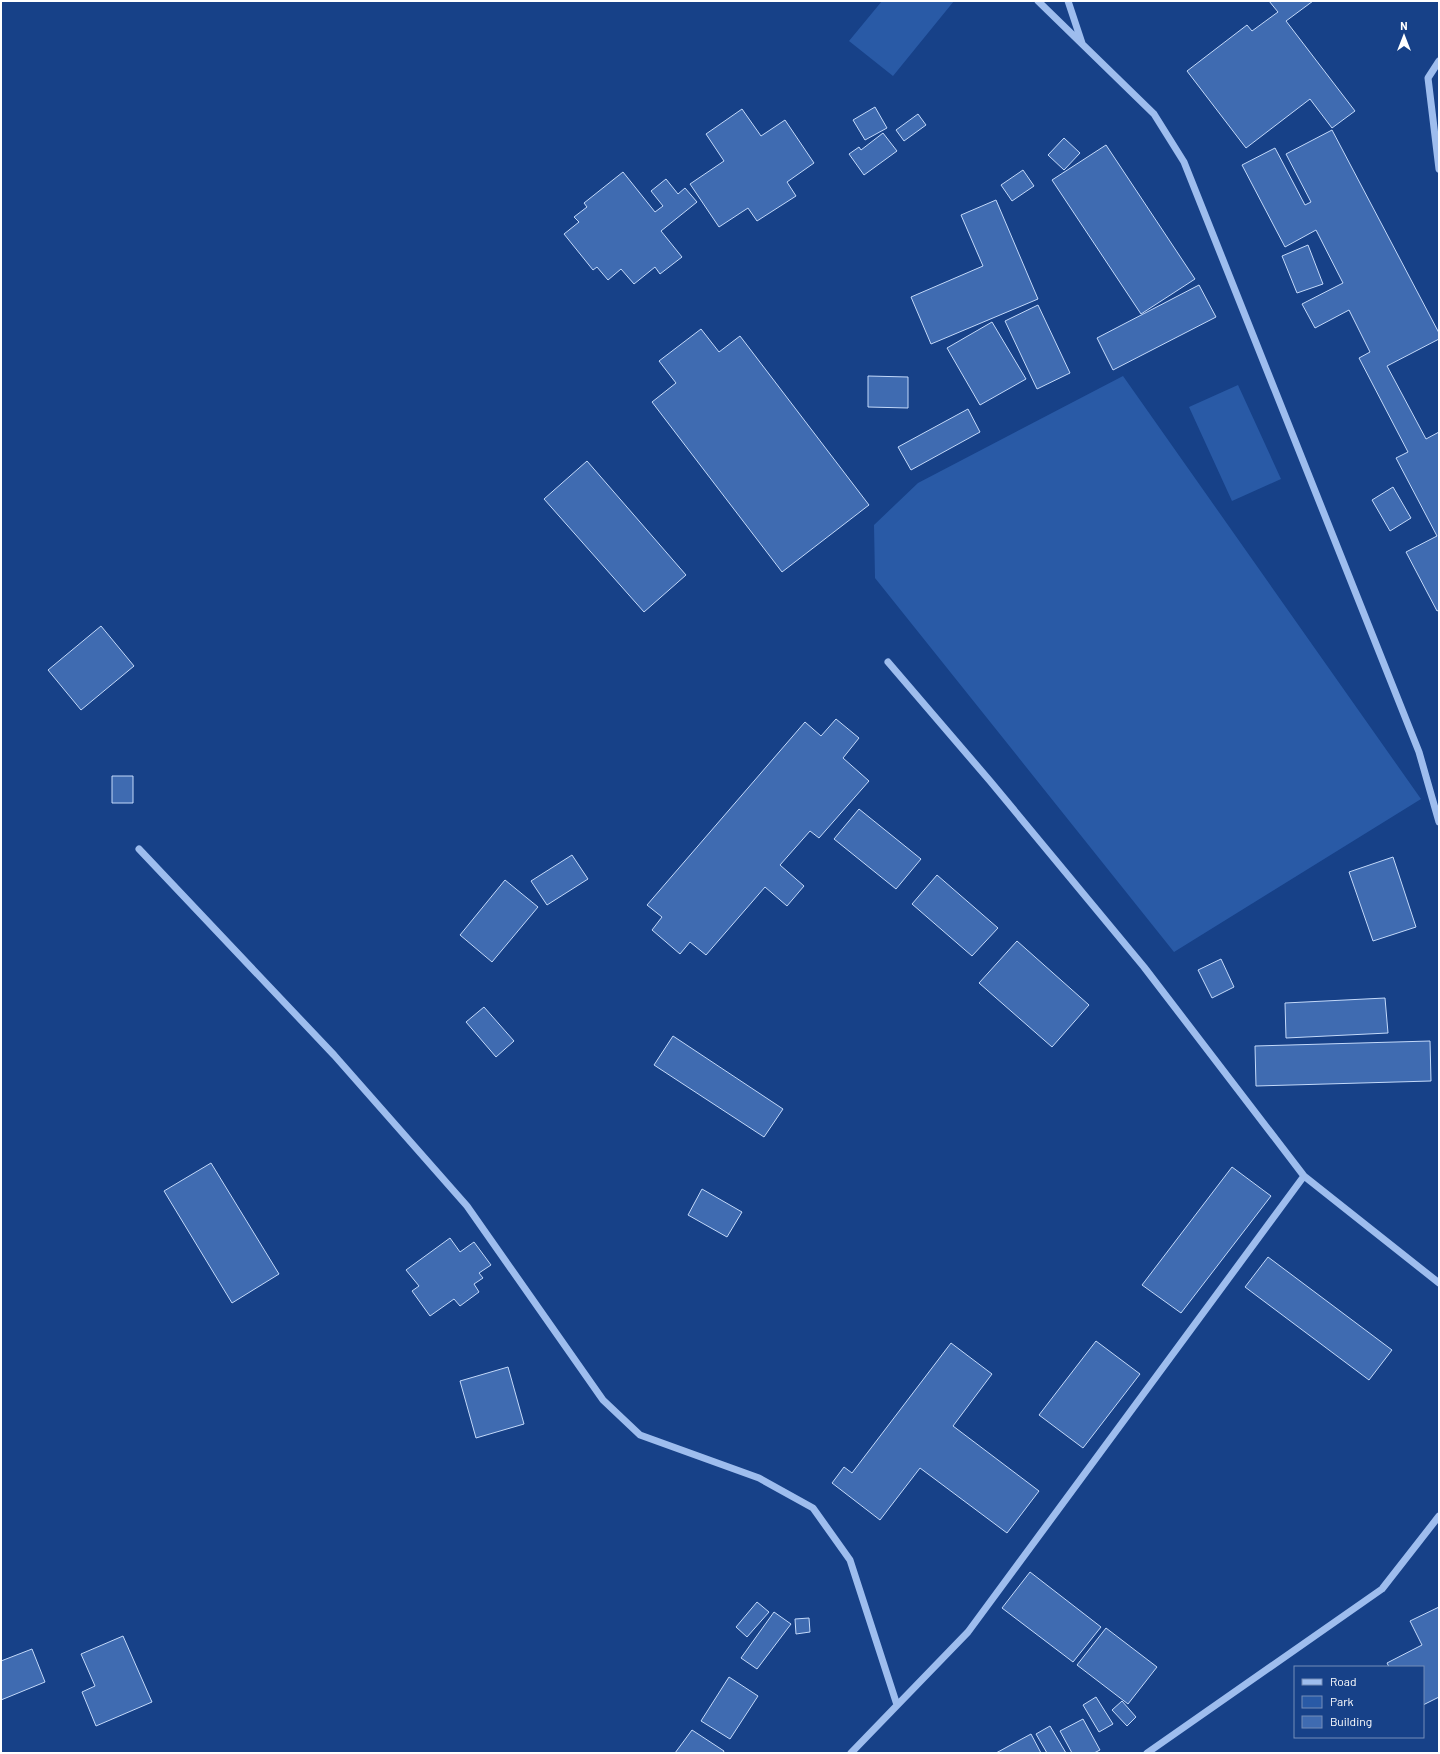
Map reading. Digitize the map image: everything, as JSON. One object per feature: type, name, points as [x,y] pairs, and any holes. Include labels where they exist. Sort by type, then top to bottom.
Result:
[{"type":"street","points":[[1038,1],[1154,114],[1184,162],[1419,752],[1439,822]]},
{"type":"street","points":[[1068,1],[1083,45]]},
{"type":"street","points":[[1439,61],[1428,78],[1439,169]]},
{"type":"street","points":[[888,662],[990,780],[1144,967],[1304,1176],[1439,1283]]},
{"type":"street","points":[[139,849],[334,1056],[467,1206],[603,1400],[640,1435],[759,1478],[813,1508],[850,1560],[897,1705]]},
{"type":"street","points":[[851,1753],[968,1632],[1304,1176]]},
{"type":"street","points":[[1146,1753],[1382,1590],[1439,1516]]},
{"type":"green space","points":[[882,1],[954,1],[893,76],[849,41]]},
{"type":"green space","points":[[1123,376],[1421,799],[1174,952],[875,578],[874,525],[918,483]]},
{"type":"green space","points":[[1238,385],[1281,479],[1232,501],[1189,407]]},
{"type":"building","points":[[1269,1],[1313,1],[1286,21],[1355,111],[1332,128],[1310,99],[1246,148],[1187,71],[1247,25],[1252,31],[1278,12]]},
{"type":"building","points":[[875,107],[887,128],[865,140],[853,120]]},
{"type":"building","points":[[742,109],[761,136],[785,120],[814,163],[787,182],[796,196],[757,221],[748,208],[719,227],[690,184],[724,161],[706,134]]},
{"type":"building","points":[[918,114],[926,125],[904,141],[896,130]]},
{"type":"building","points":[[1332,130],[1439,333],[1439,339],[1387,366],[1426,439],[1439,432],[1439,610],[1437,611],[1406,552],[1437,536],[1396,458],[1408,452],[1359,358],[1370,352],[1349,310],[1315,328],[1302,304],[1343,283],[1316,230],[1285,247],[1242,165],[1275,148],[1305,205],[1311,202],[1286,154]]},
{"type":"building","points":[[883,133],[897,151],[864,175],[849,154],[859,147],[861,150]]},
{"type":"building","points":[[1064,138],[1080,153],[1064,170],[1048,155]]},
{"type":"building","points":[[1106,145],[1195,279],[1141,314],[1052,180]]},
{"type":"building","points":[[1023,170],[1034,186],[1012,201],[1001,185]]},
{"type":"building","points":[[623,172],[655,212],[663,206],[651,191],[666,179],[678,194],[685,188],[697,202],[661,231],[682,257],[660,274],[655,267],[634,284],[621,269],[608,280],[597,267],[593,270],[564,234],[579,222],[574,217],[587,207],[584,203]]},
{"type":"building","points":[[996,200],[1038,299],[931,344],[911,297],[983,266],[961,215]]},
{"type":"building","points":[[1308,245],[1323,284],[1297,293],[1282,256]]},
{"type":"building","points":[[1199,285],[1216,317],[1113,370],[1097,338]]},
{"type":"building","points":[[1038,305],[1070,373],[1037,389],[1005,321]]},
{"type":"building","points":[[992,322],[1026,379],[980,405],[947,348]]},
{"type":"building","points":[[701,329],[719,352],[740,336],[869,505],[782,572],[652,402],[676,383],[659,361]]},
{"type":"building","points":[[868,376],[908,377],[908,408],[868,407]]},
{"type":"building","points":[[968,409],[980,432],[911,470],[898,447]]},
{"type":"building","points":[[587,461],[686,575],[644,612],[544,499]]},
{"type":"building","points":[[1393,487],[1411,518],[1390,531],[1372,500]]},
{"type":"building","points":[[101,626],[134,666],[81,710],[48,670]]},
{"type":"building","points":[[836,719],[859,738],[843,758],[869,781],[819,838],[810,831],[780,865],[804,886],[787,906],[765,887],[706,955],[690,942],[680,954],[652,930],[662,917],[647,905],[805,722],[821,736]]},
{"type":"building","points":[[112,776],[133,776],[133,803],[112,803]]},
{"type":"building","points":[[859,809],[921,859],[896,889],[834,839]]},
{"type":"building","points":[[572,855],[588,879],[547,905],[531,881]]},
{"type":"building","points":[[1393,857],[1416,927],[1373,941],[1349,872]]},
{"type":"building","points":[[937,875],[998,928],[972,956],[912,904]]},
{"type":"building","points":[[505,880],[538,907],[492,962],[460,935]]},
{"type":"building","points":[[1017,941],[1089,1005],[1052,1047],[979,983]]},
{"type":"building","points":[[1221,959],[1234,987],[1212,998],[1198,970]]},
{"type":"building","points":[[1385,998],[1388,1033],[1286,1038],[1285,1003]]},
{"type":"building","points":[[484,1007],[514,1041],[496,1057],[466,1022]]},
{"type":"building","points":[[673,1036],[783,1109],[764,1137],[654,1065]]},
{"type":"building","points":[[1430,1041],[1431,1081],[1256,1086],[1255,1046]]},
{"type":"building","points":[[211,1163],[279,1274],[232,1303],[164,1191]]},
{"type":"building","points":[[1232,1167],[1271,1196],[1181,1313],[1142,1285]]},
{"type":"building","points":[[702,1189],[742,1212],[727,1237],[688,1215]]},
{"type":"building","points":[[450,1238],[460,1252],[474,1242],[491,1265],[479,1273],[483,1278],[474,1284],[479,1292],[460,1306],[454,1299],[430,1316],[412,1291],[419,1286],[406,1270]]},
{"type":"building","points":[[1268,1257],[1392,1350],[1369,1380],[1245,1287]]},
{"type":"building","points":[[1096,1341],[1140,1374],[1083,1448],[1039,1415]]},
{"type":"building","points":[[951,1343],[992,1374],[953,1426],[1039,1491],[1007,1533],[920,1468],[880,1520],[832,1483],[844,1467],[852,1473]]},
{"type":"building","points":[[508,1367],[524,1424],[476,1438],[460,1381]]},
{"type":"building","points":[[1030,1572],[1101,1627],[1073,1662],[1002,1608]]},
{"type":"building","points":[[757,1602],[769,1612],[747,1637],[736,1627]]},
{"type":"building","points":[[1439,1607],[1439,1697],[1424,1704],[1424,1666],[1388,1666],[1387,1663],[1422,1645],[1410,1621]]},
{"type":"building","points":[[774,1612],[791,1624],[757,1669],[741,1658]]},
{"type":"building","points":[[809,1618],[810,1632],[796,1634],[795,1619]]},
{"type":"building","points":[[1106,1628],[1157,1667],[1128,1704],[1077,1665]]},
{"type":"building","points":[[123,1636],[152,1702],[96,1726],[82,1692],[95,1686],[81,1654]]},
{"type":"building","points":[[32,1649],[45,1682],[1,1700],[1,1661]]},
{"type":"building","points":[[729,1677],[758,1696],[730,1739],[701,1721]]},
{"type":"building","points":[[1096,1697],[1113,1724],[1099,1732],[1083,1705]]},
{"type":"building","points":[[1122,1701],[1136,1717],[1127,1726],[1112,1710]]},
{"type":"building","points":[[1083,1719],[1100,1750],[1094,1753],[1072,1753],[1060,1731]]},
{"type":"building","points":[[1050,1726],[1066,1753],[1047,1753],[1036,1734]]},
{"type":"building","points":[[692,1730],[724,1751],[723,1753],[675,1753]]},
{"type":"building","points":[[1031,1734],[1041,1753],[996,1753]]}]
